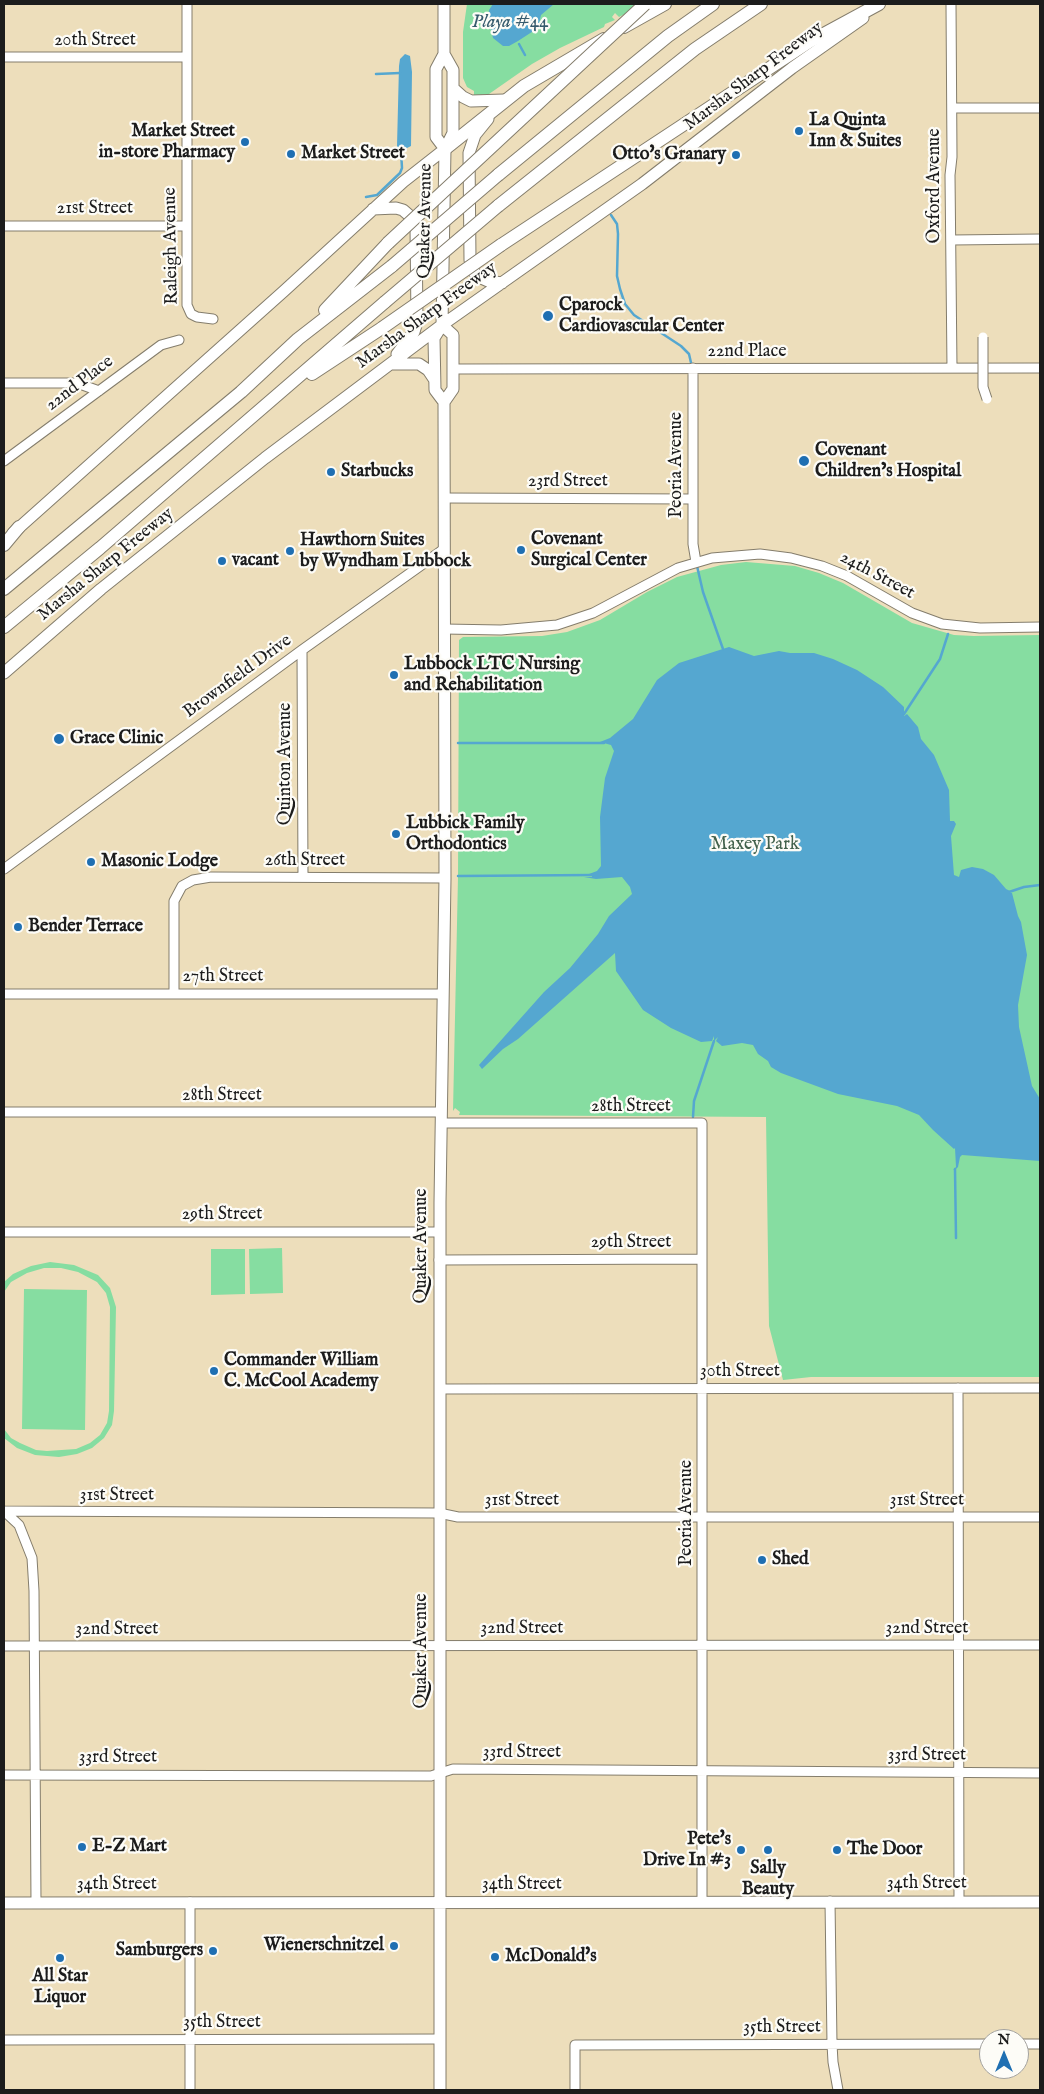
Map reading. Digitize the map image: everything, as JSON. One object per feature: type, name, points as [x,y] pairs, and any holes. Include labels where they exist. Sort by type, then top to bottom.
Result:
[{"type":"highway","points":[[4,589],[240,392],[298,339],[388,243],[645,4]]},
{"type":"highway","points":[[445,149],[504,100],[548,71],[665,4]]},
{"type":"highway","points":[[298,339],[392,266],[498,174],[668,36],[713,4]]},
{"type":"highway","name":"Marsha Sharp Freeway","points":[[4,627],[100,548],[498,206],[695,49],[760,4]]},
{"type":"highway","points":[[270,401],[382,328],[501,245],[810,42],[881,4]]},
{"type":"highway","points":[[4,545],[19,527]]},
{"type":"main road","name":"Quaker Avenue","points":[[444,4],[444,54],[436,69],[436,137],[445,149]]},
{"type":"main road","name":"Marsha Sharp Freeway","points":[[4,672],[102,589],[203,508],[442,324],[642,184],[792,68],[881,4]]},
{"type":"main road","name":"Quaker Avenue","points":[[444,54],[454,70],[453,134],[445,149],[442,324],[434,338],[434,390],[444,402]]},
{"type":"main road","points":[[453,88],[471,101],[504,100]]},
{"type":"main road","points":[[502,282],[488,281],[479,277],[473,271],[470,260],[469,153],[475,135],[504,100]]},
{"type":"main road","points":[[4,541],[402,182],[445,149]]},
{"type":"main road","points":[[373,209],[396,208],[403,210],[411,217],[416,226],[417,322],[414,332],[390,364]]},
{"type":"main road","name":"Quaker Avenue","points":[[440,2090],[439,1260],[445,878],[444,402],[453,388],[453,335],[442,324]]},
{"type":"main road","points":[[390,364],[420,364],[428,370],[434,379]]},
{"type":"main road","name":"34th Street","points":[[4,1903],[1040,1902]]},
{"type":"street","name":"Raleigh Avenue","points":[[187,4],[187,308],[191,314],[197,317],[213,319]]},
{"type":"street","name":"Oxford Avenue","points":[[951,4],[952,368]]},
{"type":"street","name":"20th Street","points":[[4,57],[187,58]]},
{"type":"street","points":[[952,108],[1040,108]]},
{"type":"street","name":"21st Street","points":[[4,226],[187,226]]},
{"type":"street","points":[[952,240],[1040,239]]},
{"type":"street","points":[[983,337],[983,387],[987,399]]},
{"type":"street","name":"22nd Place","points":[[4,461],[161,345],[179,340]]},
{"type":"street","name":"Peoria Avenue","points":[[693,368],[693,544],[696,562]]},
{"type":"street","name":"22nd Place","points":[[453,369],[1040,368]]},
{"type":"street","points":[[4,383],[77,383],[99,390]]},
{"type":"street","name":"23rd Street","points":[[444,498],[693,498]]},
{"type":"street","name":"Brownfield Drive","points":[[4,869],[302,650],[444,550]]},
{"type":"street","name":"24th Street","points":[[444,630],[501,630],[557,625],[593,614],[648,582],[696,562],[735,555],[760,554],[791,558],[822,566],[847,576],[912,613],[942,624],[980,628],[1040,627]]},
{"type":"street","name":"Quinton Avenue","points":[[302,650],[302,877]]},
{"type":"street","name":"26th Street","points":[[174,994],[175,899],[178,892],[187,882],[200,878],[445,878]]},
{"type":"street","name":"27th Street","points":[[4,994],[443,994]]},
{"type":"street","name":"28th Street","points":[[4,1112],[441,1118],[702,1124]]},
{"type":"street","name":"Peoria Avenue","points":[[702,1124],[702,1902]]},
{"type":"street","name":"29th Street","points":[[4,1232],[440,1232]]},
{"type":"street","name":"29th Street","points":[[439,1260],[702,1258]]},
{"type":"street","points":[[958,1388],[960,1902]]},
{"type":"street","name":"30th Street","points":[[440,1389],[1040,1388]]},
{"type":"street","points":[[4,1511],[20,1525],[32,1558],[35,1646],[36,1903]]},
{"type":"street","name":"31st Street","points":[[4,1511],[439,1513],[458,1517],[1040,1517]]},
{"type":"street","name":"32nd Street","points":[[4,1646],[1040,1645]]},
{"type":"street","name":"33rd Street","points":[[4,1774],[431,1776],[453,1769],[1040,1773]]},
{"type":"street","points":[[190,1902],[190,2090]]},
{"type":"street","points":[[830,1902],[832,2044],[838,2090]]},
{"type":"street","name":"35th Street","points":[[4,2040],[440,2040]]},
{"type":"street","name":"35th Street","points":[[575,2090],[575,2045],[979,2044]]},
{"type":"green space","points":[[467,4],[644,4],[619,17],[615,13],[612,17],[615,20],[605,24],[604,27],[532,64],[489,94],[474,96],[474,91],[467,87],[463,78],[463,32]]},
{"type":"green space","name":"Maxey Park","points":[[746,562],[795,566],[819,573],[843,583],[912,623],[954,635],[1040,635],[1040,1377],[811,1377],[783,1380],[769,1326],[766,1117],[459,1115],[460,1112],[455,1108],[453,1111],[458,877],[459,640],[463,637],[542,636],[567,632],[600,620],[647,592],[677,577],[721,565]]},
{"type":"green space","points":[[282,1248],[283,1293],[250,1294],[249,1249]]},
{"type":"green space","points":[[211,1249],[245,1249],[245,1294],[211,1295]]},
{"type":"green space","points":[[50,1262],[74,1265],[98,1275],[110,1288],[116,1307],[114,1411],[112,1425],[104,1438],[92,1448],[77,1454],[59,1457],[35,1455],[17,1448],[4,1438],[4,1429],[11,1438],[20,1443],[36,1450],[47,1451],[76,1449],[90,1443],[100,1435],[107,1423],[109,1411],[110,1307],[106,1293],[97,1282],[78,1272],[61,1268],[44,1268],[27,1273],[11,1282],[4,1292],[4,1282],[13,1274],[31,1266]]},
{"type":"green space","points":[[24,1289],[87,1290],[85,1430],[22,1429]]},
{"type":"water","name":"Playa #44","points":[[493,4],[554,4],[541,15],[538,28],[509,46],[503,46],[493,38],[489,21],[489,10]]},
{"type":"water","points":[[405,54],[410,56],[412,72],[411,146],[401,151],[397,146],[399,66],[400,59]]},
{"type":"water","points":[[729,647],[754,656],[779,651],[814,653],[833,659],[857,670],[883,687],[904,707],[904,716],[907,714],[918,727],[921,739],[934,755],[949,790],[950,821],[954,821],[956,824],[951,836],[954,875],[959,877],[961,870],[972,867],[983,869],[994,875],[1010,891],[1009,893],[1012,893],[1021,922],[1027,955],[1018,1005],[1019,1027],[1032,1086],[1040,1099],[1040,1161],[962,1155],[958,1167],[953,1170],[956,1167],[955,1148],[933,1130],[919,1115],[897,1106],[838,1094],[781,1073],[771,1067],[768,1061],[758,1054],[753,1045],[742,1043],[722,1046],[716,1041],[718,1037],[714,1041],[714,1036],[712,1041],[701,1042],[671,1028],[643,1010],[616,971],[615,953],[482,1069],[479,1065],[544,992],[570,968],[598,934],[609,916],[632,894],[630,887],[622,877],[596,879],[584,877],[592,877],[592,874],[589,874],[597,871],[601,866],[600,817],[605,778],[614,751],[611,745],[600,742],[610,738],[633,719],[657,680],[679,663]]},
{"type":"waterway","points":[[519,44],[525,55]]},
{"type":"waterway","points":[[376,74],[400,73]]},
{"type":"waterway","points":[[366,197],[377,195],[400,173],[402,168],[401,151]]},
{"type":"waterway","points":[[611,215],[617,224],[617,276],[625,304],[634,315],[681,346],[689,354],[692,367]]},
{"type":"waterway","points":[[697,566],[703,592],[723,649]]},
{"type":"waterway","points":[[904,714],[940,659],[948,634]]},
{"type":"waterway","points":[[458,743],[604,743]]},
{"type":"waterway","points":[[458,876],[593,875]]},
{"type":"waterway","points":[[1009,892],[1024,887],[1040,885]]},
{"type":"waterway","points":[[693,1117],[694,1101],[714,1041]]},
{"type":"waterway","points":[[955,1169],[956,1238]]},
{"type":"place","name":"La Quinta Inn & Suites","points":[[799,131]]},
{"type":"place","name":"Market Street in-store Pharmacy","points":[[245,142]]},
{"type":"place","name":"Market Street","points":[[291,154]]},
{"type":"place","name":"Otto's Granary","points":[[736,155]]},
{"type":"place","name":"Cparock Cardiovascular Center","points":[[548,316]]},
{"type":"place","name":"Covenant Children’s Hospital","points":[[804,461]]},
{"type":"place","name":"Starbucks","points":[[331,472]]},
{"type":"place","name":"Covenant Surgical Center","points":[[521,550]]},
{"type":"place","name":"Hawthorn Suites by Wyndham Lubbock","points":[[290,551]]},
{"type":"place","name":"vacant","points":[[222,561]]},
{"type":"place","name":"Lubbock LTC Nursing and Rehabilitation","points":[[394,675]]},
{"type":"place","name":"Grace Clinic","points":[[59,739]]},
{"type":"place","name":"Lubbick Family Orthodontics","points":[[396,834]]},
{"type":"place","name":"Masonic Lodge","points":[[91,862]]},
{"type":"place","name":"Bender Terrace","points":[[18,927]]},
{"type":"place","name":"Commander William C. McCool Academy","points":[[214,1371]]},
{"type":"place","name":"Shed","points":[[762,1560]]},
{"type":"place","name":"E-Z Mart","points":[[82,1847]]},
{"type":"place","name":"Pete's Drive In #3","points":[[741,1850]]},
{"type":"place","name":"Sally Beauty","points":[[768,1850]]},
{"type":"place","name":"The Door","points":[[837,1850]]},
{"type":"place","name":"Wienerschnitzel","points":[[394,1946]]},
{"type":"place","name":"Samburgers","points":[[213,1951]]},
{"type":"place","name":"McDonald's","points":[[495,1957]]},
{"type":"place","name":"All Star Liquor","points":[[60,1958]]}]
